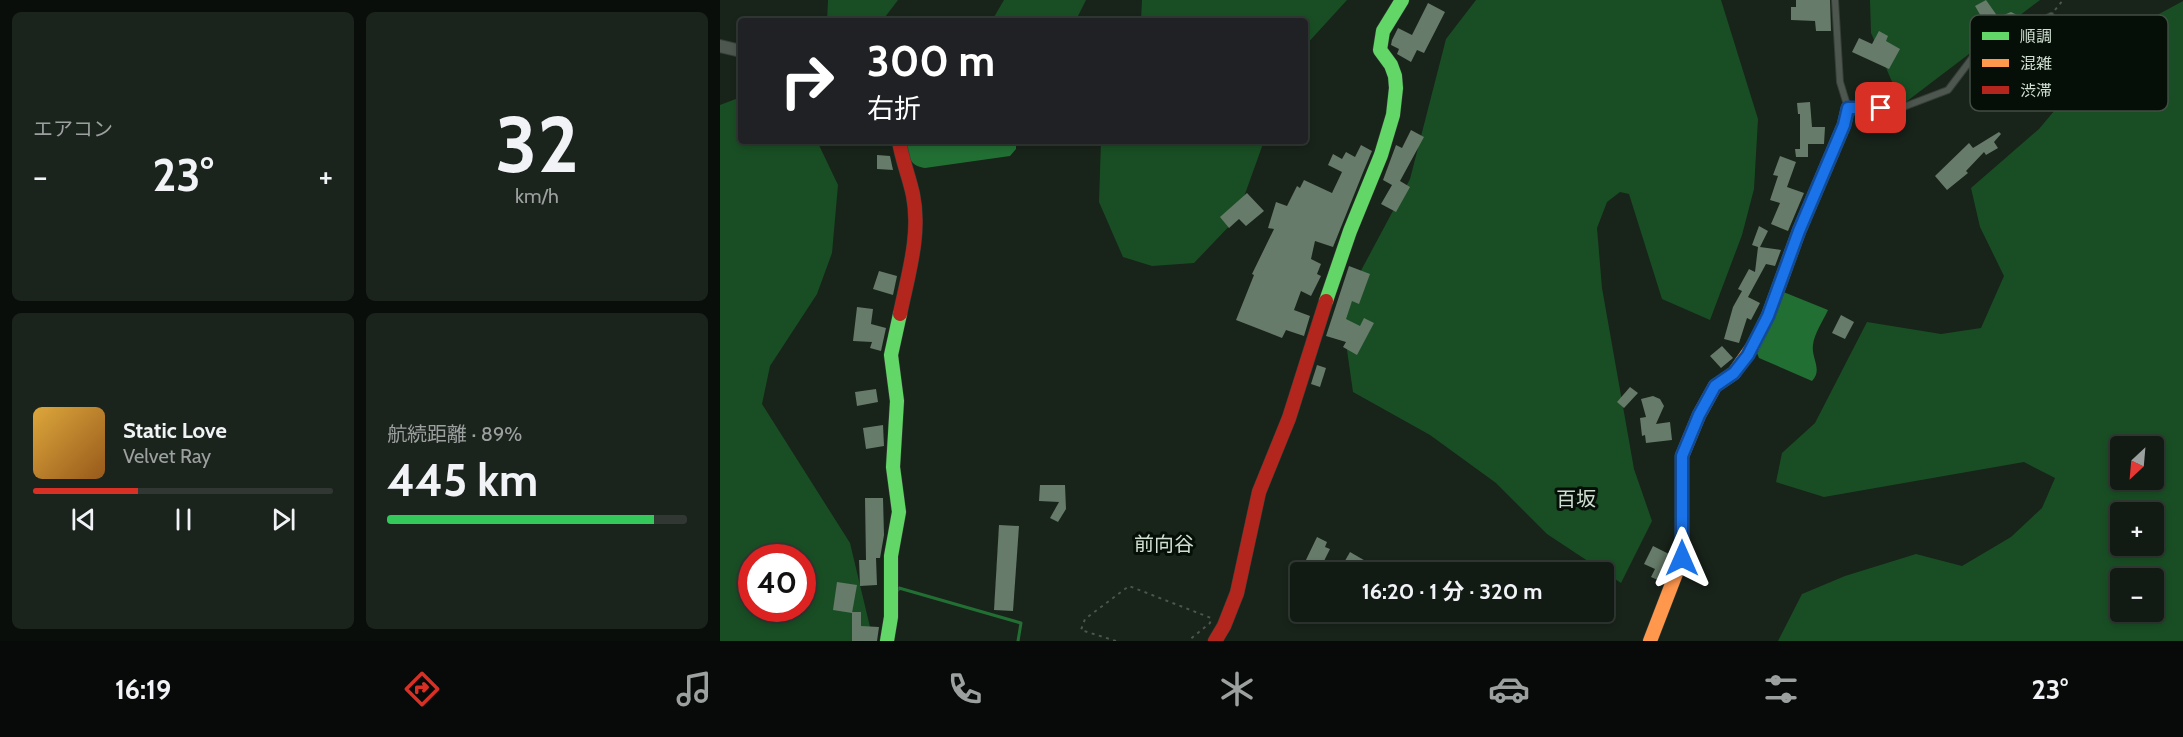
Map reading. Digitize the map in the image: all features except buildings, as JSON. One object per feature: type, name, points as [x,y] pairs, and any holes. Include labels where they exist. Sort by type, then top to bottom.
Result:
[{"type":"street","points":[[1215,641],[1232,607],[1260,488],[1287,422],[1343,249],[1384,142],[1396,95],[1395,72],[1380,50],[1383,31],[1402,0]]},
{"type":"street","points":[[720,46],[738,50]]},
{"type":"street","points":[[1650,641],[1682,558],[1682,456],[1699,415],[1715,386],[1734,373],[1748,355],[1768,316],[1799,231],[1844,125],[1848,108]]},
{"type":"street","points":[[887,641],[891,617],[891,556],[899,512],[893,467],[897,401],[891,355],[914,253],[915,225],[913,195],[902,162],[899,144]]},
{"type":"lane","points":[[1835,0],[1840,82],[1848,108],[1898,109],[1948,90],[1970,61]]},
{"type":"path","points":[[2052,15],[2063,0]]},
{"type":"path","points":[[1116,641],[1082,630],[1085,619],[1129,585],[1211,618],[1210,622],[1188,641]]},
{"type":"shaded area","points":[[828,0],[898,0],[884,18],[827,18]]},
{"type":"shaded area","points":[[1004,0],[1086,0],[1078,16],[1074,18],[994,17]]},
{"type":"shaded area","points":[[1142,0],[1347,0],[1308,43],[1308,18],[1141,18]]},
{"type":"shaded area","points":[[1476,0],[1721,0],[1758,119],[1754,189],[1742,235],[1710,320],[1662,299],[1629,194],[1620,192],[1607,202],[1597,228],[1602,288],[1634,469],[1652,521],[1621,583],[1614,578],[1614,562],[1589,562],[1547,534],[1496,483],[1430,435],[1353,392],[1341,308],[1410,179],[1446,39]]},
{"type":"shaded area","points":[[1870,0],[2040,0],[2020,15],[1970,15],[1970,53],[1902,105],[1871,33]]},
{"type":"shaded area","points":[[2183,1],[2183,641],[1778,641],[1802,594],[1845,576],[1916,554],[1962,566],[2011,537],[2042,508],[2055,478],[2024,462],[1824,497],[1776,482],[1782,453],[1815,423],[1867,322],[1941,334],[1981,328],[2004,276],[1980,227],[1971,188],[2039,129],[2054,111],[2168,111],[2168,15],[2157,15]]},
{"type":"shaded area","points":[[738,98],[738,144],[818,144],[838,185],[832,253],[817,294],[770,366],[762,404],[850,543],[870,627],[868,641],[720,641],[720,105]]},
{"type":"shaded area","points":[[905,144],[1016,144],[1016,149],[1010,156],[925,168],[912,162]]},
{"type":"shaded area","points":[[1101,144],[1263,144],[1236,219],[1194,263],[1152,266],[1123,257],[1099,202]]},
{"type":"shaded area","points":[[1781,291],[1828,310],[1814,341],[1813,350],[1817,373],[1812,381],[1759,358],[1757,353]]},
{"type":"waterway","points":[[898,590],[899,588],[1021,623],[1018,641]]},
{"type":"traffic: fast","points":[[1326,301],[1350,231],[1381,155],[1393,115],[1395,76],[1391,65],[1380,50],[1383,31],[1402,0]]},
{"type":"traffic: fast","points":[[1753,346],[1768,316],[1799,231],[1844,125],[1848,108]]},
{"type":"traffic: fast","points":[[887,641],[891,617],[891,556],[899,512],[893,467],[897,401],[891,355],[900,314]]},
{"type":"traffic: slow","points":[[1650,641],[1682,558],[1682,456],[1699,415],[1715,386],[1734,373],[1753,346]]},
{"type":"traffic: jam","points":[[900,144],[915,210],[915,240],[900,314]]},
{"type":"traffic: jam","points":[[1215,641],[1224,626],[1237,593],[1259,492],[1289,418],[1326,301]]},
{"type":"district","name":"百坂","points":[[1576,499]]},
{"type":"district","name":"前向谷","points":[[1164,544]]},
{"type":"route","points":[[1682,558],[1683,505],[1680,474],[1682,456],[1699,415],[1715,386],[1734,373],[1748,355],[1768,316],[1799,231],[1844,125],[1848,108],[1881,108]]}]
